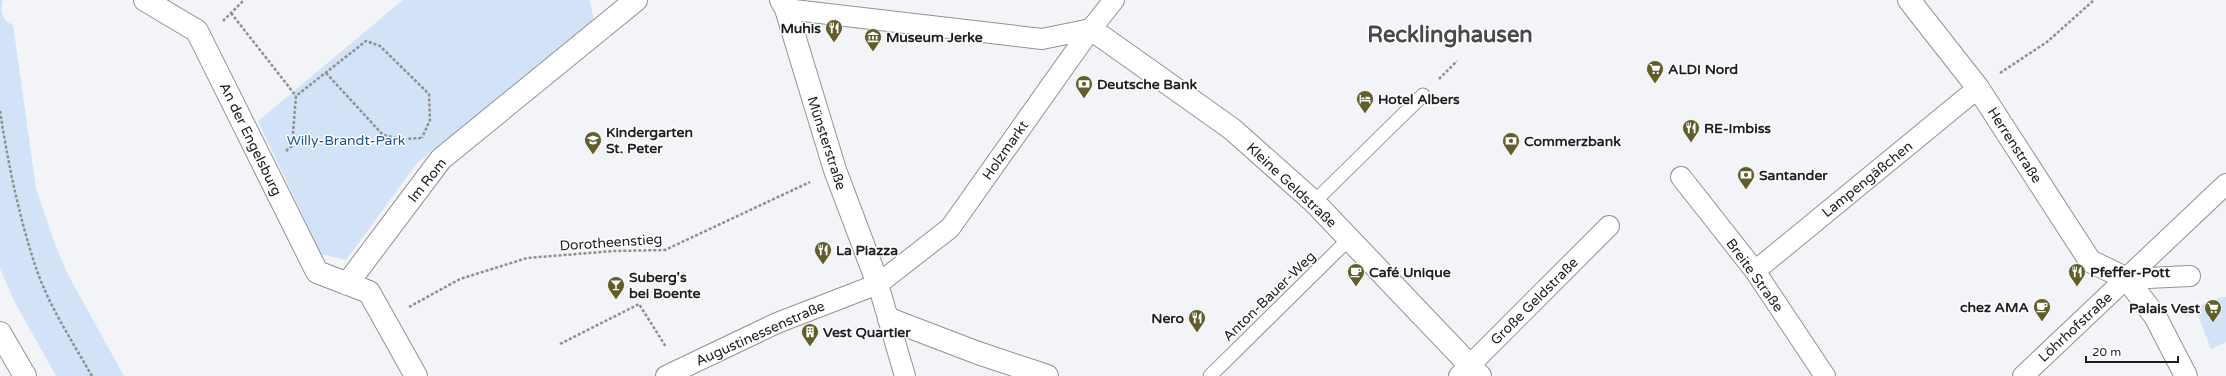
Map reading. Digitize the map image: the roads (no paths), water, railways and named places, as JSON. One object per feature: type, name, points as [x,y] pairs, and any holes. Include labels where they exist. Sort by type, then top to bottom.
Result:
[{"type":"street","name":"An der Engelsburg","points":[[145,0],[197,32],[317,272],[347,284]]},
{"type":"street","name":"Im Rom","points":[[347,284],[442,159],[636,0]]},
{"type":"street","name":"Holzmarkt","points":[[878,284],[950,228],[1091,29],[1114,0]]},
{"type":"street","name":"Herrenstraße","points":[[1909,0],[1978,88],[2090,261],[2127,279]]},
{"type":"street","points":[[783,5],[1042,39],[1091,29]]},
{"type":"street","name":"Münsterstraße","points":[[783,5],[834,170],[878,284]]},
{"type":"street","name":"Kleine Geldstraße","points":[[1091,29],[1232,129],[1314,202],[1470,372]]},
{"type":"street","name":"Lampengäßchen","points":[[1755,271],[1978,88]]},
{"type":"street","name":"Breite Straße","points":[[1681,177],[1755,271],[1825,376]]},
{"type":"street","name":"Löhrhofstraße","points":[[2023,376],[2226,184]]},
{"type":"street","name":"Große Geldstraße","points":[[1470,372],[1610,226]]},
{"type":"street","points":[[2127,279],[2190,276]]},
{"type":"street","points":[[2127,279],[2155,316],[2186,376]]},
{"type":"street","points":[[347,284],[369,292],[386,319],[416,376]]},
{"type":"street","points":[[878,284],[905,376]]},
{"type":"street","name":"Augustinessenstraße","points":[[666,376],[777,323],[878,284]]},
{"type":"street","points":[[889,320],[978,354],[1047,376]]},
{"type":"street","points":[[0,334],[25,376]]},
{"type":"lane","points":[[1314,202],[1424,95]]},
{"type":"lane","name":"Anton-Bauer-Weg","points":[[1210,376],[1350,240]]},
{"type":"place","name":"Muhis","points":[[834,43]]},
{"type":"place","name":"Museum Jerke","points":[[873,52]]},
{"type":"place","name":"ALDI Nord","points":[[1655,84]]},
{"type":"place","name":"Deutsche Bank","points":[[1084,99]]},
{"type":"place","name":"Hotel Albers","points":[[1365,114]]},
{"type":"place","name":"RE-Imbiss","points":[[1691,143]]},
{"type":"place","name":"Kindergarten St. Peter","points":[[593,155]]},
{"type":"place","name":"Commerzbank","points":[[1511,156]]},
{"type":"place","name":"Santander","points":[[1746,190]]},
{"type":"place","name":"La Piazza","points":[[823,265]]},
{"type":"place","name":"Café Unique","points":[[1356,287]]},
{"type":"place","name":"Pfeffer-Pott","points":[[2077,287]]},
{"type":"place","name":"Suberg's bei Boente","points":[[616,300]]},
{"type":"place","name":"chez AMA","points":[[2042,322]]},
{"type":"place","name":"Palais Vest","points":[[2213,323]]},
{"type":"place","name":"Nero","points":[[1197,333]]},
{"type":"place","name":"Vest Quartier","points":[[810,347]]},
{"type":"district","name":"Recklinghausen","points":[[1450,34]]},
{"type":"park label","name":"Willy-Brandt-Park","points":[[346,140]]}]
